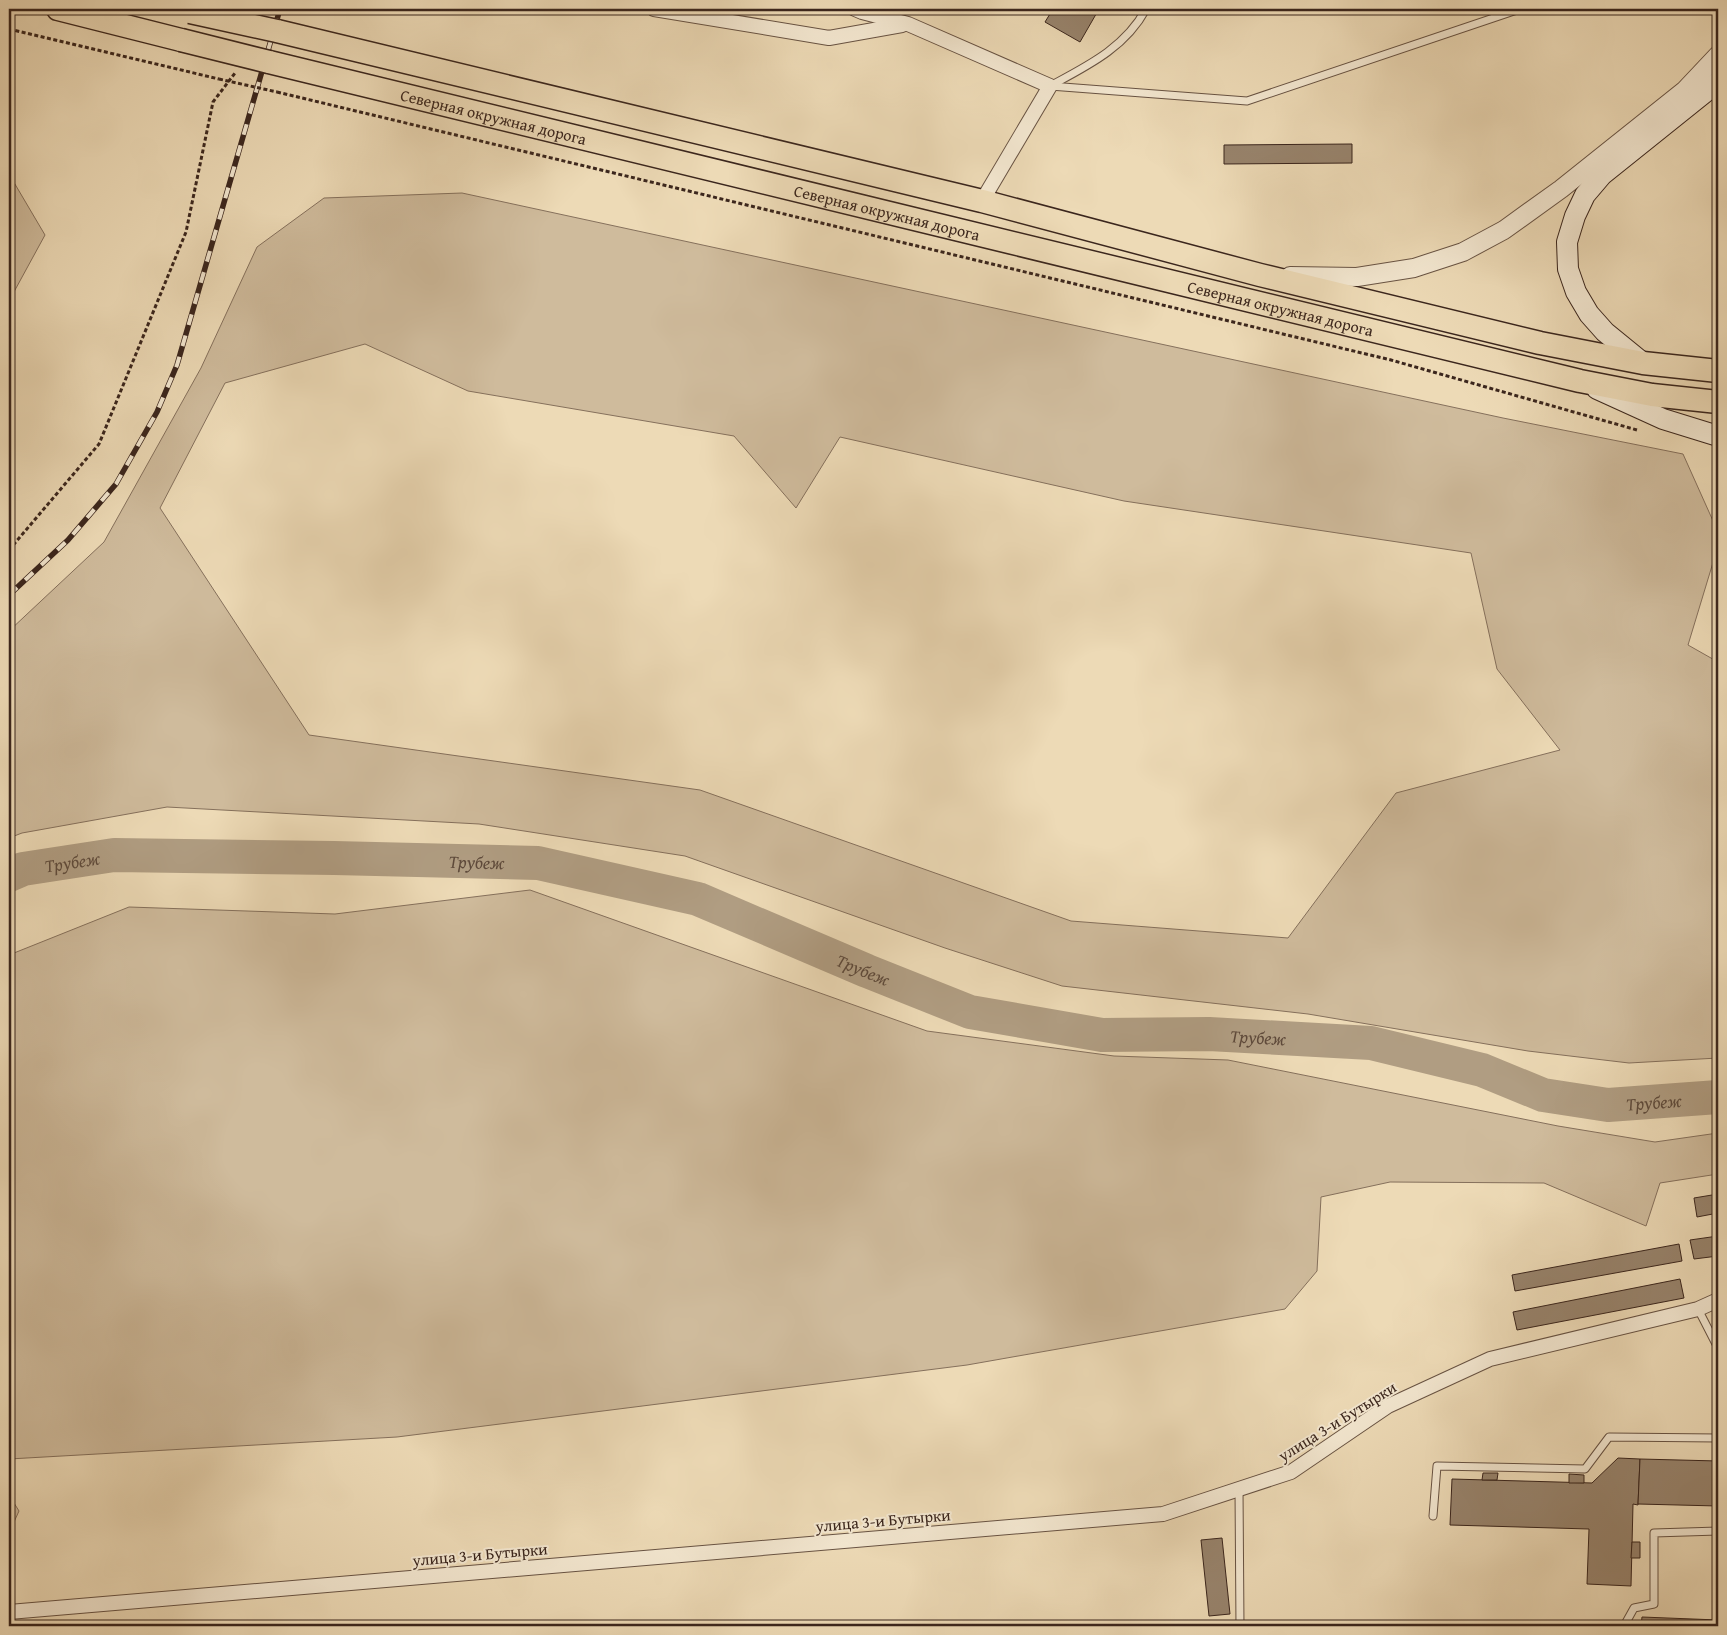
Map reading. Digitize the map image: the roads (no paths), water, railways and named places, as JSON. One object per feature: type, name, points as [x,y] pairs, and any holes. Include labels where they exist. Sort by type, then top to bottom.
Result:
[{"type":"main road","name":"Северная окружная дорога","points":[[58,9],[1580,381],[1652,395],[1718,402]]},
{"type":"main road","name":"Северная окружная дорога","points":[[183,10],[982,201],[1260,275],[1540,343],[1643,364],[1718,371]]},
{"type":"main road","points":[[1643,364],[1605,332],[1589,314],[1576,292],[1568,269],[1568,242],[1575,216],[1584,195],[1602,175],[1718,82]]},
{"type":"main road","points":[[1580,381],[1662,420],[1718,436]]},
{"type":"street","points":[[654,9],[829,38],[908,24]]},
{"type":"street","points":[[855,9],[908,24],[1050,86],[982,201]]},
{"type":"street","points":[[1260,275],[1357,277],[1414,268],[1463,252],[1504,230],[1561,189],[1685,90],[1718,55]]},
{"type":"street","name":"улица 3-и Бутырки","points":[[9,1612],[1163,1514],[1291,1472],[1388,1406],[1490,1359],[1698,1309],[1718,1300]]},
{"type":"lane","points":[[1050,86],[1102,57],[1138,24],[1146,9]]},
{"type":"lane","points":[[1050,86],[1248,101],[1520,9]]},
{"type":"lane","points":[[1698,1309],[1718,1348]]},
{"type":"lane","points":[[1433,1516],[1438,1466],[1585,1469],[1608,1437],[1718,1438]]},
{"type":"lane","points":[[1238,1489],[1240,1626]]},
{"type":"lane","points":[[1624,1626],[1634,1608],[1654,1604],[1654,1533],[1718,1531]]},
{"type":"waterway","name":"Трубеж","points":[[9,875],[23,869],[114,855],[538,863],[698,899],[867,971],[970,1012],[1102,1035],[1209,1034],[1371,1043],[1482,1070],[1543,1095],[1608,1105],[1718,1097]]},
{"type":"railway","points":[[9,595],[68,540],[116,484],[157,412],[177,365],[280,9]]}]
